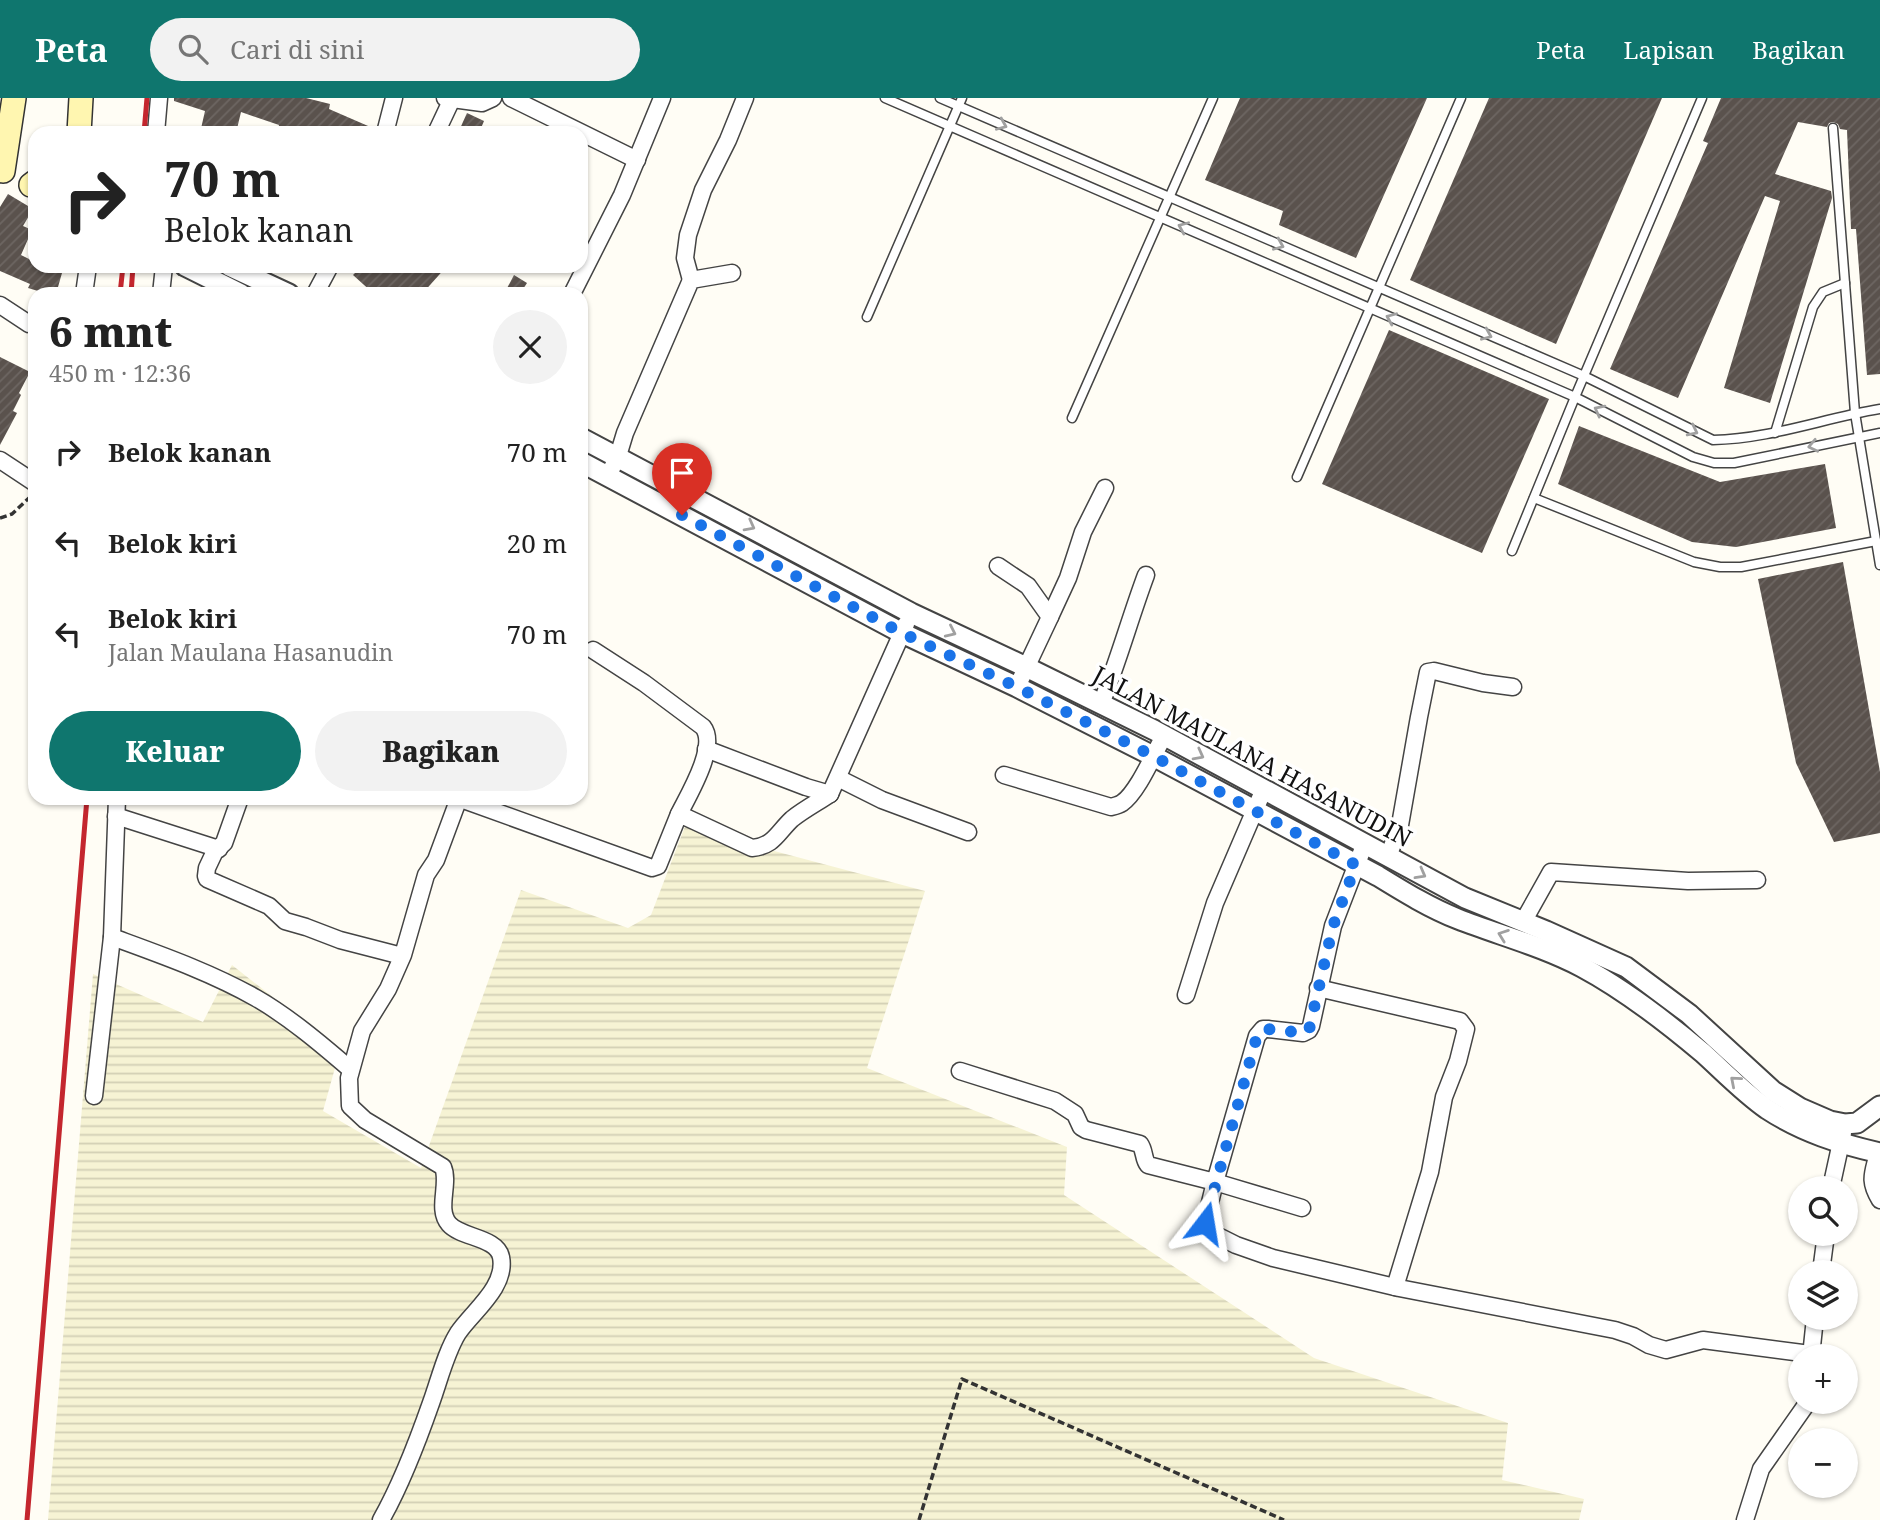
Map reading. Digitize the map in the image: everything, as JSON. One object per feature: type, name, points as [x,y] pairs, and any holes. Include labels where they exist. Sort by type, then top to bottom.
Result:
[{"type":"main road","points":[[2,170],[14,98]]},
{"type":"main road","points":[[78,126],[81,98]]},
{"type":"street","points":[[157,126],[159,98]]},
{"type":"street","points":[[387,126],[394,98]]},
{"type":"street","points":[[438,126],[448,99],[482,103],[493,98]]},
{"type":"street","points":[[512,98],[568,126]]},
{"type":"street","points":[[588,262],[622,195],[662,98]]},
{"type":"street","points":[[608,476],[691,280],[685,258],[688,235],[703,190],[745,98]]},
{"type":"street","points":[[588,136],[637,160]]},
{"type":"street","points":[[2,170],[28,182]]},
{"type":"street","points":[[199,273],[227,287]]},
{"type":"street","points":[[244,273],[274,287]]},
{"type":"street","points":[[691,280],[732,273]]},
{"type":"street","points":[[0,306],[28,323]]},
{"type":"street","name":"JALAN MAULANA HASANUDIN","points":[[588,441],[911,613],[1028,663],[1103,699],[1164,736],[1465,898],[1523,922],[1541,939],[1675,1030],[1765,1107],[1815,1135],[1879,1153]]},
{"type":"street","points":[[0,460],[28,479]]},
{"type":"street","name":"JALAN MAULANA HASANUDIN","points":[[588,466],[902,633],[1017,687],[1153,756],[1456,918],[1541,939],[1626,967],[1689,1014],[1773,1091],[1800,1108],[1830,1121],[1845,1124]]},
{"type":"street","points":[[1017,687],[1068,578],[1083,532],[1105,488]]},
{"type":"street","points":[[998,566],[1028,586],[1047,623]]},
{"type":"street","points":[[1103,699],[1114,674],[1146,575]]},
{"type":"street","points":[[679,814],[751,848],[763,847],[793,818],[830,794],[911,613]]},
{"type":"street","points":[[478,805],[652,868],[658,866],[704,760],[708,733],[644,683],[593,650]]},
{"type":"street","points":[[1388,857],[1400,825],[1428,673],[1434,671],[1513,687]]},
{"type":"street","points":[[1004,775],[1111,807],[1121,804],[1131,794],[1164,736]]},
{"type":"street","points":[[706,749],[806,788],[830,794]]},
{"type":"street","points":[[838,778],[882,800],[968,832]]},
{"type":"street","points":[[1186,995],[1215,903],[1264,789]]},
{"type":"street","points":[[94,1096],[111,937],[117,805]]},
{"type":"street","points":[[238,805],[224,843],[213,855],[206,873],[211,882],[269,906],[285,921],[340,940],[402,956]]},
{"type":"street","points":[[381,1520],[412,1456],[458,1333],[482,1305],[497,1280],[501,1265],[501,1254],[496,1248],[457,1231],[446,1219],[446,1175],[443,1167],[365,1120],[350,1105],[350,1069],[362,1031],[388,989],[402,956],[426,875],[436,860],[456,805]]},
{"type":"street","points":[[116,816],[219,849]]},
{"type":"street","points":[[1365,843],[1333,926],[1309,1030],[1303,1033],[1264,1029],[1257,1036],[1204,1220],[1210,1232],[1273,1258],[1395,1287],[1615,1330],[1666,1350],[1703,1340],[1788,1352]]},
{"type":"street","points":[[1523,922],[1552,872],[1688,881],[1757,880]]},
{"type":"street","points":[[1456,918],[1465,898]]},
{"type":"street","points":[[111,937],[191,966],[254,997],[287,1017],[350,1069]]},
{"type":"street","points":[[1318,988],[1460,1021],[1466,1028],[1458,1062],[1444,1097],[1430,1172],[1395,1287]]},
{"type":"street","points":[[1675,1030],[1689,1014]]},
{"type":"street","points":[[960,1071],[1055,1101],[1075,1114],[1081,1127],[1086,1130],[1140,1144],[1148,1165],[1302,1208]]},
{"type":"street","points":[[1833,1176],[1845,1124],[1857,1123],[1880,1106]]},
{"type":"street","points":[[1879,1153],[1872,1186],[1880,1200]]},
{"type":"street","points":[[1745,1520],[1761,1469],[1800,1414]]},
{"type":"lane","points":[[885,98],[1575,397],[1693,457],[1714,463],[1734,463],[1880,433]]},
{"type":"lane","points":[[940,98],[960,102],[1170,198],[1584,376],[1713,440],[1775,433],[1880,409]]},
{"type":"lane","points":[[1072,418],[1213,98]]},
{"type":"lane","points":[[1297,478],[1461,98]]},
{"type":"lane","points":[[1512,551],[1702,98]]},
{"type":"lane","points":[[867,317],[960,102]]},
{"type":"lane","points":[[1833,128],[1855,413],[1880,565]]},
{"type":"lane","points":[[1775,433],[1813,307],[1823,292],[1845,283]]},
{"type":"lane","points":[[1534,498],[1694,562],[1720,567],[1741,567],[1875,541]]},
{"type":"path","points":[[0,518],[12,514],[28,499]]},
{"type":"path","points":[[919,1520],[962,1379],[1284,1520]]},
{"type":"shaded area","points":[[689,816],[755,846],[925,891],[867,1068],[1067,1147],[1064,1195],[1314,1358],[1508,1423],[1502,1480],[1584,1499],[1579,1520],[48,1520],[93,974],[203,1022],[232,965],[340,1050],[323,1111],[421,1168],[521,890],[628,928],[651,915]]},
{"type":"building","points":[[174,98],[306,98],[330,104],[329,109],[368,126],[279,126],[241,112],[238,126],[202,126],[205,111],[174,101]]},
{"type":"building","points":[[1240,98],[1427,98],[1356,258],[1279,225],[1283,211],[1205,180]]},
{"type":"building","points":[[1489,98],[1662,98],[1556,344],[1410,280]]},
{"type":"building","points":[[1721,98],[1880,98],[1880,374],[1867,375],[1856,229],[1851,229],[1847,130],[1840,129],[1838,124],[1833,122],[1827,127],[1798,122],[1775,174],[1831,191],[1832,198],[1770,403],[1724,388],[1780,201],[1765,196],[1678,398],[1610,369],[1708,143],[1703,141]]},
{"type":"building","points":[[467,113],[484,121],[482,126],[461,126]]},
{"type":"building","points":[[8,194],[28,206],[28,218],[23,226],[28,228],[28,239],[21,255],[28,258],[28,273],[62,273],[58,287],[28,287],[30,284],[0,271],[0,207]]},
{"type":"building","points":[[441,273],[428,287],[366,287],[353,275]]},
{"type":"building","points":[[514,275],[527,283],[524,287],[508,287]]},
{"type":"building","points":[[1389,330],[1549,399],[1482,553],[1322,484]]},
{"type":"building","points":[[0,357],[28,371],[28,376],[13,411],[17,413],[0,445]]},
{"type":"building","points":[[1579,426],[1720,482],[1825,464],[1836,528],[1736,547],[1692,542],[1558,484]]},
{"type":"building","points":[[1843,562],[1880,772],[1880,833],[1834,842],[1796,763],[1758,579]]},
{"type":"railway","points":[[145,126],[147,98]]},
{"type":"railway","points":[[121,287],[122,273]]},
{"type":"railway","points":[[132,273],[132,287]]},
{"type":"railway","points":[[27,1520],[86,805]]},
{"type":"route","points":[[682,515],[902,633],[1017,687],[1153,756],[1356,865],[1333,926],[1309,1030],[1303,1033],[1264,1029],[1257,1036],[1205,1223]]}]
